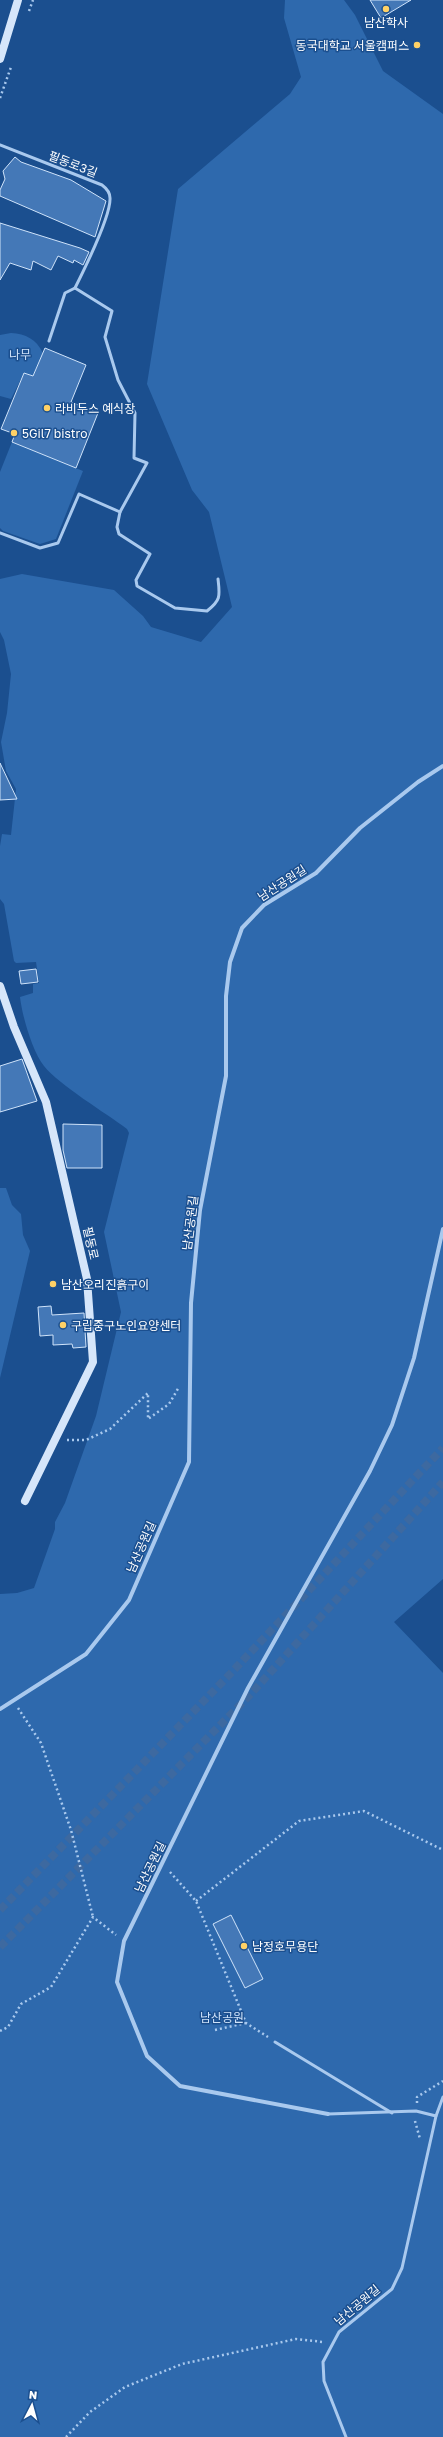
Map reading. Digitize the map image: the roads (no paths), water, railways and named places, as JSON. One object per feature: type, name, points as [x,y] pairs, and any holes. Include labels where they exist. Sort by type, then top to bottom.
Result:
[{"type":"street","points":[[0,59],[18,0]]},
{"type":"street","name":"남산공원길","points":[[0,1709],[86,1654],[129,1600],[189,1462],[191,1304],[200,1210],[226,1076],[226,996],[230,962],[242,928],[264,905],[316,873],[360,828],[418,782],[443,766]]},
{"type":"street","name":"필동로","points":[[0,986],[14,1027],[46,1102],[87,1279],[93,1362],[24,1501]]},
{"type":"street","name":"남산공원길","points":[[328,2114],[180,2086],[146,2056],[116,1982],[124,1941],[248,1688],[370,1471],[392,1425],[414,1358],[443,1229]]},
{"type":"lane","name":"필동로3길","points":[[0,145],[102,185],[108,190],[110,203],[97,243],[75,288],[65,293],[49,341]]},
{"type":"lane","points":[[75,288],[112,311],[105,337],[118,380],[135,413],[134,458],[147,463],[120,512],[117,527],[119,534],[150,554],[136,580],[137,586],[175,608],[207,611],[218,602],[220,594],[218,579]]},
{"type":"lane","points":[[0,533],[40,548],[58,543],[79,494],[120,512]]},
{"type":"lane","points":[[275,2042],[392,2113]]},
{"type":"lane","name":"남산공원길","points":[[346,2437],[324,2381],[322,2362],[339,2332],[392,2289],[402,2268],[436,2116],[443,2097]]},
{"type":"lane","points":[[328,2114],[416,2111],[436,2116]]},
{"type":"tunnel","points":[[0,1910],[232,1672],[443,1448]]},
{"type":"tunnel","points":[[0,1947],[248,1697],[443,1482]]},
{"type":"place","name":"남산학사","points":[[386,9]]},
{"type":"place","name":"동국대학교 서울캠퍼스","points":[[417,45]]},
{"type":"place","name":"라비두스 예식장","points":[[47,408]]},
{"type":"place","name":"5Gil7 bistro","points":[[14,433]]},
{"type":"place","name":"남산오리진흙구이","points":[[53,1284]]},
{"type":"place","name":"구립중구노인요양센터","points":[[63,1325]]},
{"type":"place","name":"남정호무용단","points":[[244,1946]]},
{"type":"park label","name":"나무","points":[[20,354]]},
{"type":"park label","name":"남산공원","points":[[222,2017]]}]
